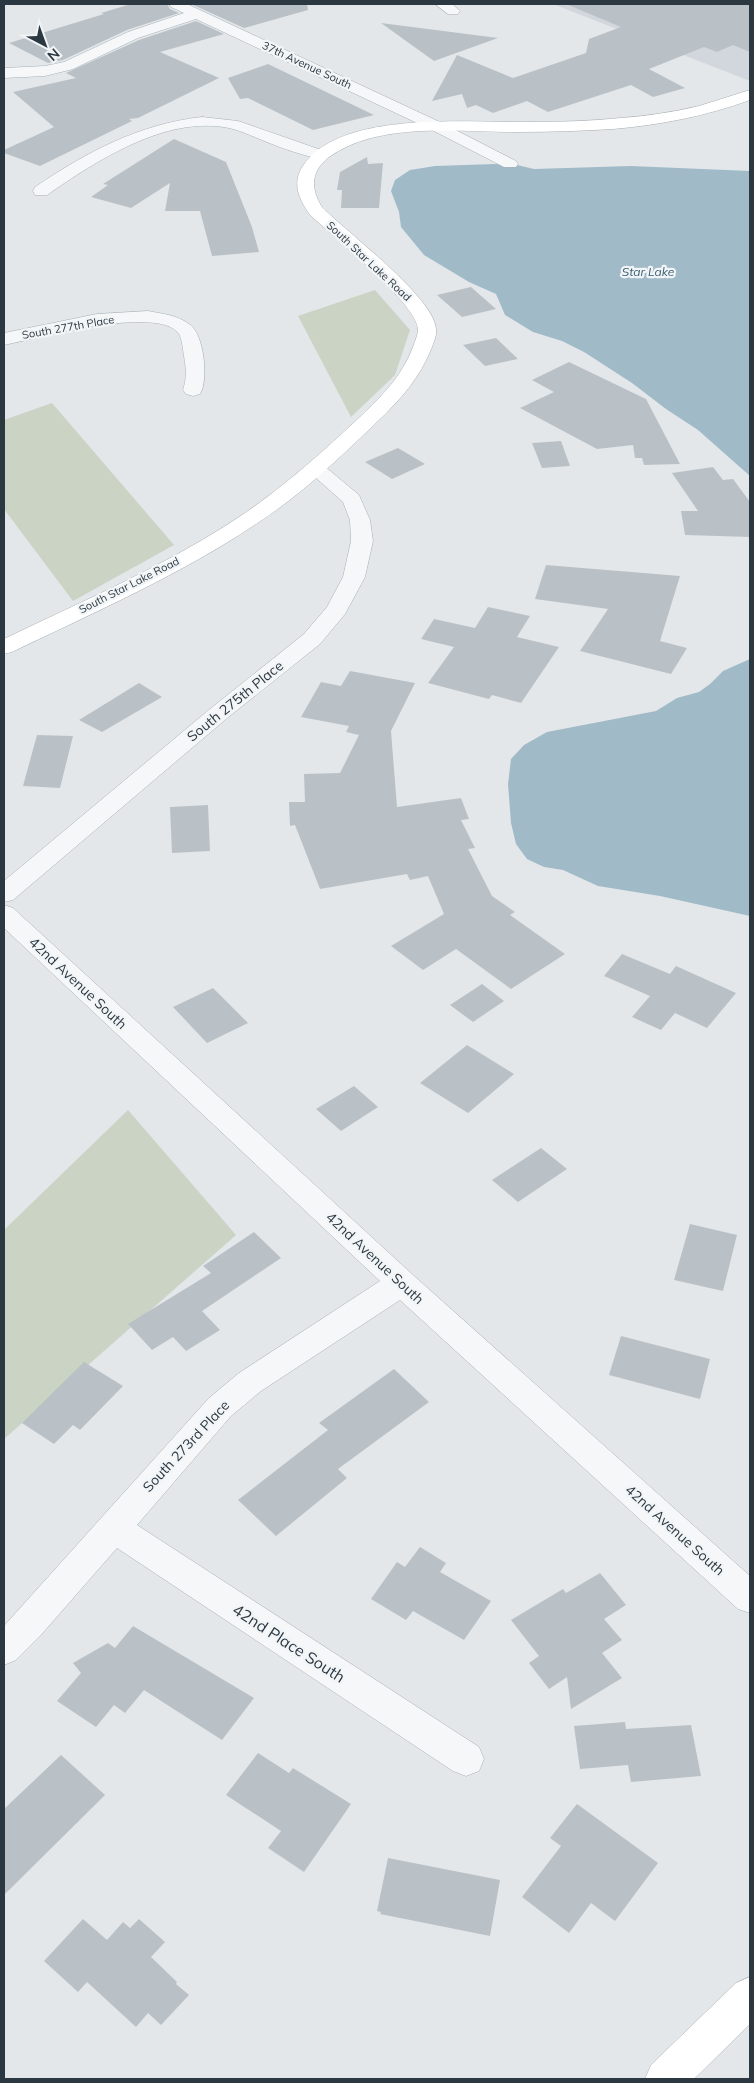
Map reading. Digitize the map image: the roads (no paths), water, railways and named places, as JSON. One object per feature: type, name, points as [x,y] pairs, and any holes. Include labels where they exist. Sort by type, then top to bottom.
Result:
[{"type":"street","name":"37th Avenue South","points":[[176,4],[438,127],[510,164]]},
{"type":"street","points":[[4,73],[45,71],[68,66],[90,57],[133,34],[197,14]]},
{"type":"street","name":"South Star Lake Road","points":[[4,648],[133,585],[233,530],[316,469],[404,384],[416,366],[427,329],[425,319],[417,306],[316,211],[310,202],[304,181],[310,167],[321,154],[338,145],[377,132],[403,128],[563,127],[624,123],[687,114],[750,95]]},
{"type":"street","points":[[41,191],[76,166],[113,146],[160,130],[186,124],[215,122],[240,126],[283,143],[321,154]]},
{"type":"street","name":"South 277th Place","points":[[4,339],[90,321],[146,316],[164,318],[178,324],[188,332],[197,374],[193,390]]},
{"type":"street","name":"South 275th Place","points":[[4,894],[218,714],[312,639],[336,609],[354,577],[362,541],[360,520],[352,499],[316,469]]},
{"type":"street","name":"42nd Avenue South","points":[[4,914],[402,1283],[750,1598]]},
{"type":"street","name":"South 273rd Place","points":[[4,1649],[220,1407],[250,1382],[402,1283]]},
{"type":"street","name":"42nd Place South","points":[[113,1527],[466,1759]]},
{"type":"street","points":[[665,2079],[750,1997]]},
{"type":"water","name":"Star Lake","points":[[517,165],[534,169],[631,166],[750,171],[750,476],[698,430],[632,383],[584,352],[562,341],[533,332],[505,315],[496,294],[469,282],[424,255],[401,227],[399,212],[391,191],[395,180],[410,170],[435,166]]},
{"type":"water","points":[[750,659],[750,916],[660,896],[598,886],[563,870],[544,867],[527,859],[516,844],[511,823],[508,784],[511,759],[524,745],[547,732],[656,711],[677,698],[699,692],[723,671]]}]
